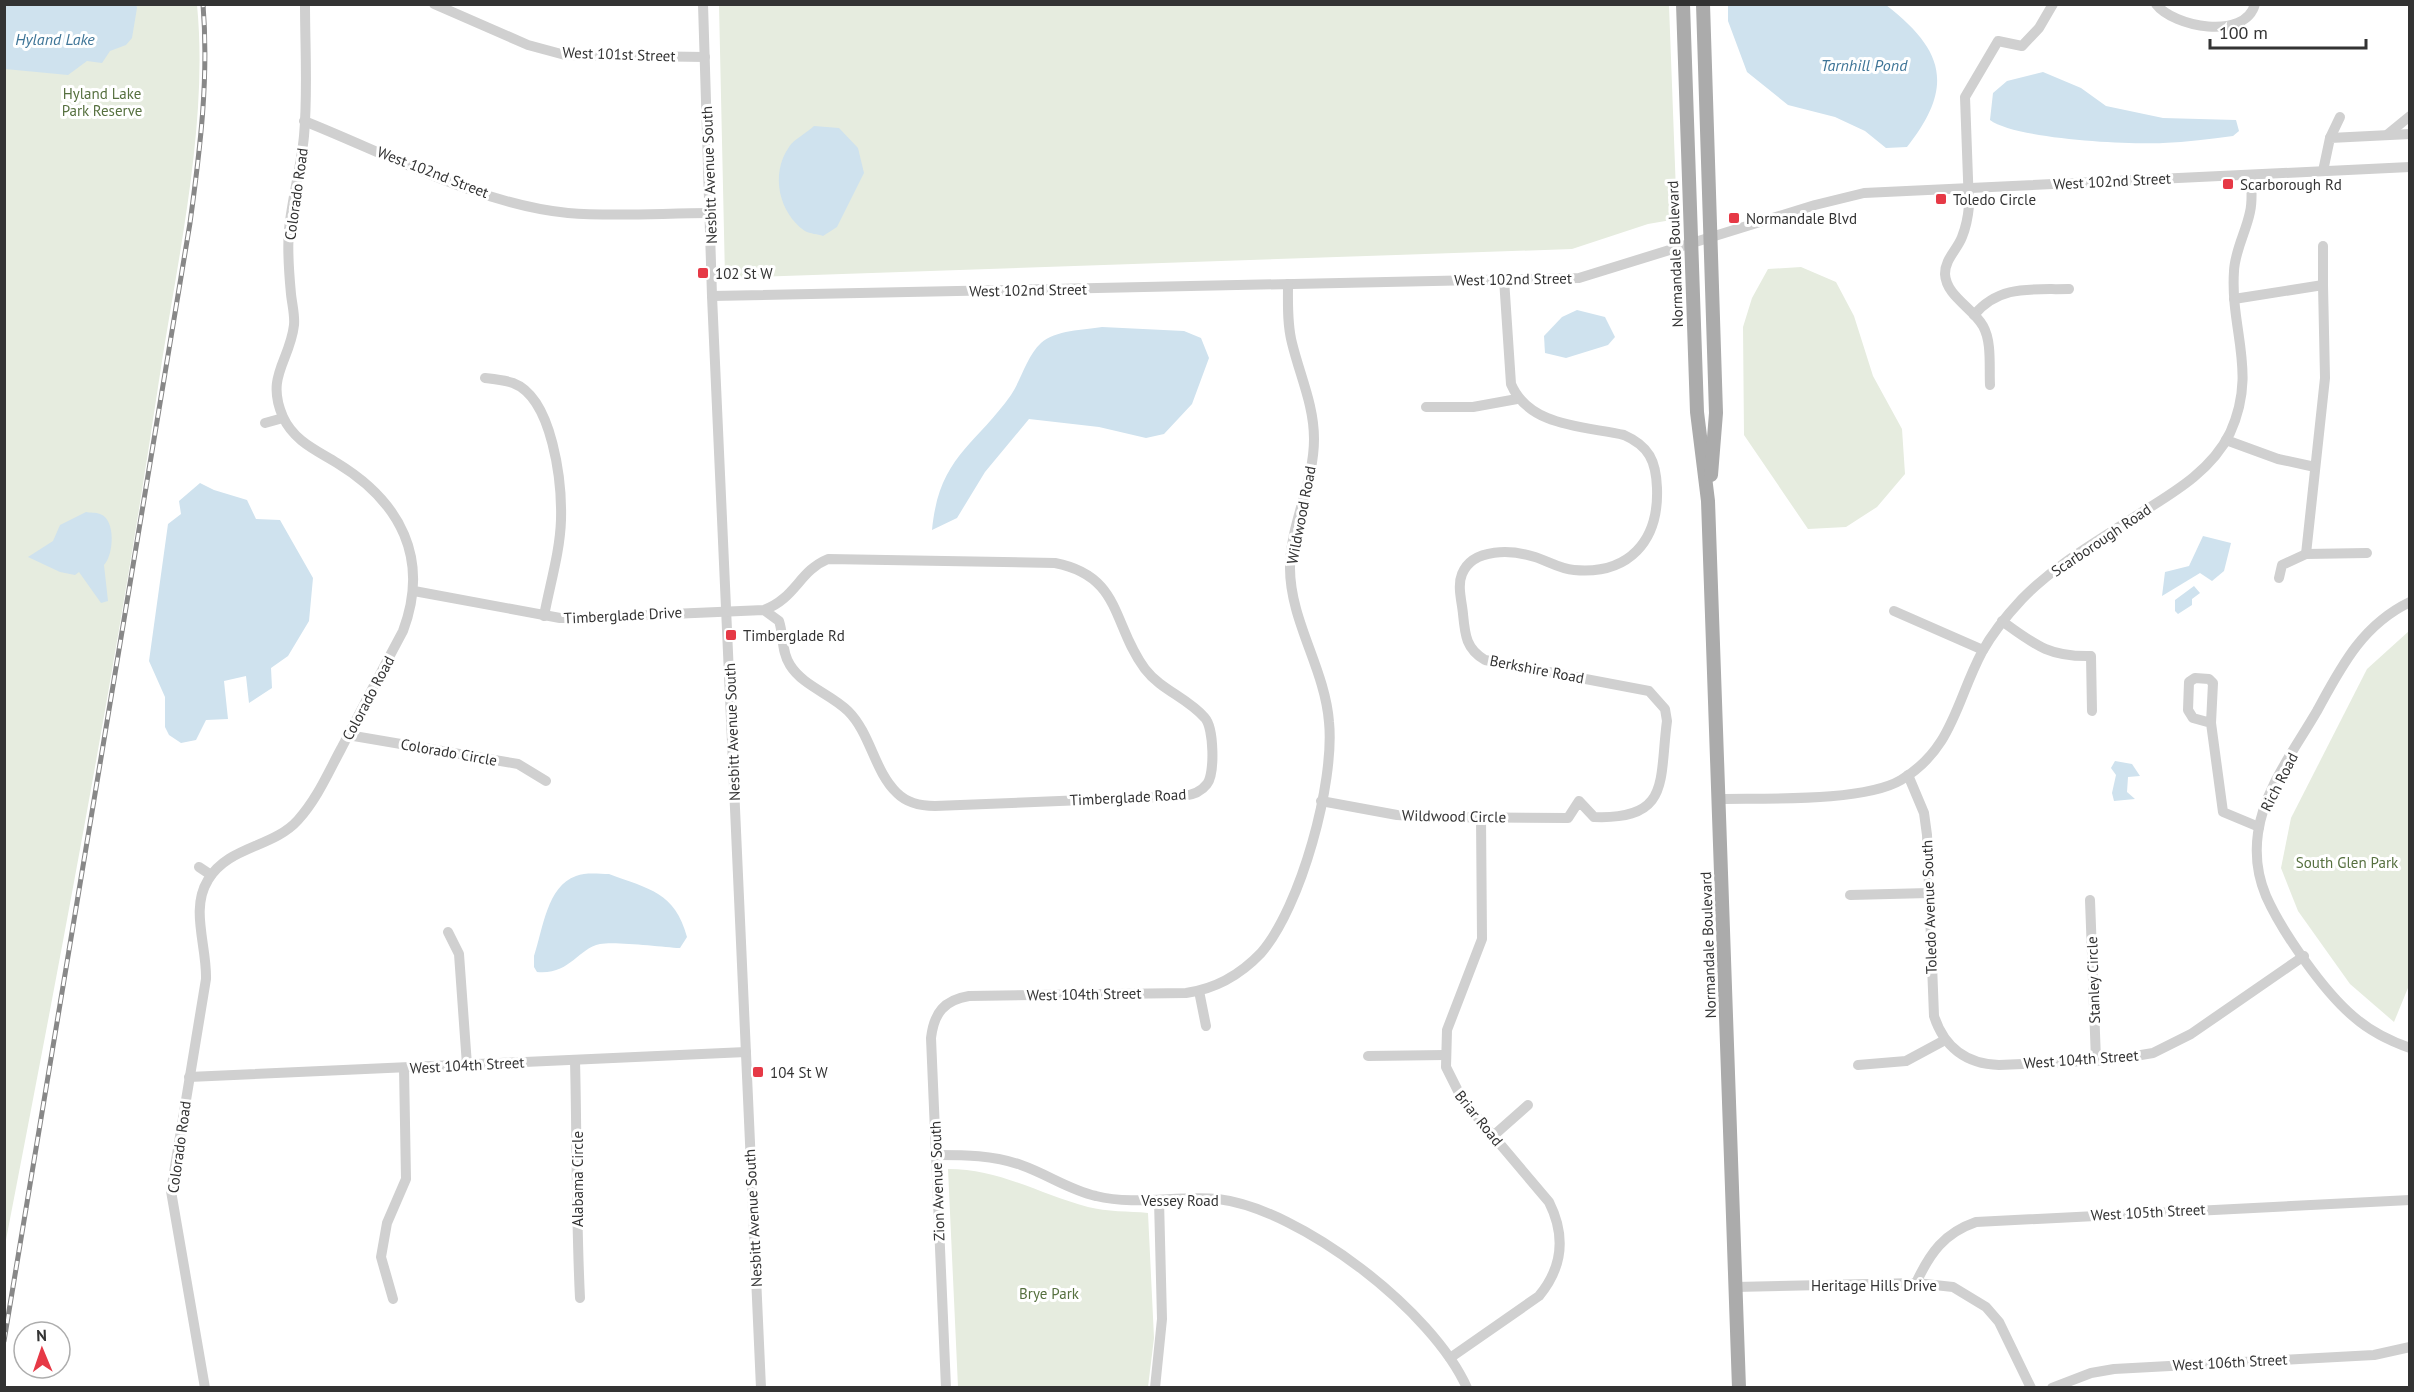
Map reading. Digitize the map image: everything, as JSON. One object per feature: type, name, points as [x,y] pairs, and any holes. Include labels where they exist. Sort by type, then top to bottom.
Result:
[{"type":"main road","name":"Normandale Boulevard","points":[[1683,4],[1697,412],[1708,501],[1739,1388]]},
{"type":"main road","name":"Normandale Boulevard","points":[[1703,4],[1716,413],[1708,501]]},
{"type":"street","name":"Colorado Road","points":[[205,1388],[171,1191],[206,979],[206,959],[199,916],[201,897],[211,875],[233,855],[284,833],[297,821],[319,790],[403,631],[411,610],[414,591],[414,567],[409,545],[401,525],[388,507],[351,472],[304,444],[283,418],[277,385],[279,368],[294,325],[288,264],[289,231],[302,158],[307,76],[305,4]]},
{"type":"street","name":"West 101st Street","points":[[434,4],[528,45],[565,55],[705,57]]},
{"type":"street","name":"Nesbitt Avenue South","points":[[703,4],[712,296],[732,610],[746,1052],[761,1388]]},
{"type":"street","points":[[1990,385],[1987,335],[1974,315],[1952,291],[1945,273],[1947,263],[1967,223],[1969,188],[1965,97],[1998,41],[2022,46],[2039,28],[2053,4]]},
{"type":"street","points":[[2156,4],[2169,16],[2204,26],[2226,28],[2241,22],[2255,4]]},
{"type":"street","points":[[2388,134],[2409,116]]},
{"type":"street","points":[[2323,171],[2330,138],[2340,117]]},
{"type":"street","name":"West 102nd Street","points":[[304,121],[478,192],[538,208],[568,213],[710,213]]},
{"type":"street","points":[[2330,138],[2409,134]]},
{"type":"street","name":"West 102nd Street","points":[[712,296],[1579,278],[1690,242],[1856,194],[2409,167]]},
{"type":"street","name":"Scarborough Road","points":[[1720,799],[1853,794],[1877,790],[1908,776],[1936,752],[1948,733],[1983,650],[2002,621],[2055,570],[2183,486],[2216,455],[2226,440],[2237,414],[2244,369],[2234,299],[2234,267],[2251,210],[2250,175]]},
{"type":"street","points":[[2306,554],[2325,378],[2323,246]]},
{"type":"street","points":[[1426,407],[1473,407],[1517,399],[1511,384],[1504,279]]},
{"type":"street","name":"Wildwood Road","points":[[1288,284],[1292,341],[1313,416],[1311,467],[1292,545],[1290,569],[1293,593],[1319,673],[1329,723],[1329,748],[1311,850]]},
{"type":"street","points":[[2234,299],[2323,285]]},
{"type":"street","points":[[1974,315],[1991,297],[2002,292],[2069,289]]},
{"type":"street","points":[[485,378],[513,383],[524,390],[542,412],[547,424],[557,473],[561,521],[544,616]]},
{"type":"street","name":"Berkshire Road","points":[[1517,399],[1540,418],[1631,438],[1647,450],[1654,461],[1657,513],[1653,529],[1632,556],[1602,568],[1574,570],[1537,557],[1501,553],[1474,559],[1462,575],[1460,585],[1466,640],[1477,655],[1494,663],[1649,692],[1665,710],[1667,721],[1660,782],[1650,804],[1629,816],[1594,817],[1579,801]]},
{"type":"street","points":[[265,423],[283,418]]},
{"type":"street","points":[[2226,440],[2278,459],[2315,467]]},
{"type":"street","points":[[2279,578],[2282,565],[2306,554],[2367,553]]},
{"type":"street","name":"Timberglade Road","points":[[828,560],[1070,566],[1096,580],[1106,591],[1137,658],[1146,671],[1157,682],[1206,718],[1211,736],[1212,773],[1208,783],[1193,795],[1183,796],[935,806],[910,802],[899,796],[890,786],[862,728],[848,711],[791,667],[785,654],[779,621],[764,610],[786,599],[807,572],[828,560]]},
{"type":"street","name":"Timberglade Drive","points":[[414,591],[544,616],[579,618],[732,610]]},
{"type":"street","name":"Rich Road","points":[[2409,602],[2383,618],[2355,646],[2270,794],[2259,827],[2256,855],[2266,895],[2321,981],[2354,1017],[2381,1035],[2409,1048]]},
{"type":"street","points":[[732,610],[764,610]]},
{"type":"street","points":[[1894,611],[1983,650]]},
{"type":"street","points":[[2002,621],[2043,649],[2064,656],[2091,656],[2092,711]]},
{"type":"street","points":[[2211,723],[2223,812],[2259,827]]},
{"type":"street","name":"Colorado Circle","points":[[348,735],[518,764],[546,782]]},
{"type":"street","name":"Toledo Avenue South","points":[[1908,776],[1924,813],[1927,835],[1932,1002],[1936,1022],[1945,1040]]},
{"type":"street","name":"Wildwood Circle","points":[[1321,801],[1397,815],[1568,818],[1579,801]]},
{"type":"street","name":"Briar Road","points":[[1450,1358],[1539,1296],[1550,1283],[1561,1251],[1557,1218],[1549,1202],[1452,1084],[1446,1067],[1447,1030],[1482,939],[1481,817]]},
{"type":"street","name":"West 104th Street","points":[[969,996],[1198,991],[1222,982],[1243,969],[1276,933],[1311,850]]},
{"type":"street","points":[[199,867],[211,875]]},
{"type":"street","points":[[1850,895],[1929,893]]},
{"type":"street","name":"Stanley Circle","points":[[2090,900],[2096,1060]]},
{"type":"street","points":[[448,932],[459,954],[467,1065]]},
{"type":"street","name":"West 104th Street","points":[[1945,1040],[1969,1060],[1983,1065],[2133,1058],[2173,1045],[2304,956]]},
{"type":"street","points":[[1198,991],[1206,1026]]},
{"type":"street","name":"Zion Avenue South","points":[[946,1388],[932,1025],[937,1013],[946,1004],[957,998],[969,996]]},
{"type":"street","points":[[1858,1065],[1906,1061],[1945,1040]]},
{"type":"street","name":"West 104th Street","points":[[189,1077],[746,1052]]},
{"type":"street","points":[[1368,1056],[1445,1055]]},
{"type":"street","name":"Alabama Circle","points":[[575,1060],[578,1163],[575,1193],[580,1298]]},
{"type":"street","points":[[393,1299],[381,1257],[387,1223],[406,1179],[404,1068]]},
{"type":"street","points":[[1493,1136],[1528,1105]]},
{"type":"street","name":"Vessey Road","points":[[936,1155],[996,1158],[1019,1164],[1097,1197],[1159,1200],[1216,1199],[1233,1202],[1287,1220],[1375,1280],[1401,1301],[1450,1358],[1467,1388]]},
{"type":"street","points":[[1155,1388],[1162,1319],[1159,1200]]},
{"type":"street","name":"West 105th Street","points":[[1916,1282],[1935,1247],[1961,1227],[1976,1221],[2409,1200]]},
{"type":"street","name":"Heritage Hills Drive","points":[[1735,1287],[1916,1282],[1953,1287],[1986,1307],[1999,1322],[2031,1388]]},
{"type":"street","name":"West 106th Street","points":[[2052,1388],[2091,1373],[2114,1369],[2374,1355],[2409,1347]]},
{"type":"green space","name":"Hyland Lake Park Reserve","points":[[5,5],[197,5],[200,51],[195,147],[189,196],[124,602],[5,1245]]},
{"type":"green space","points":[[719,5],[1669,5],[1677,219],[1648,224],[1572,249],[725,278]]},
{"type":"green space","points":[[1801,267],[1836,282],[1854,316],[1873,376],[1902,429],[1905,474],[1877,507],[1846,527],[1808,529],[1744,435],[1743,327],[1752,298],[1768,269]]},
{"type":"green space","name":"South Glen Park","points":[[2409,631],[2410,983],[2394,1022],[2350,984],[2298,911],[2281,868],[2291,818],[2367,669]]},
{"type":"green space","name":"Brye Park","points":[[948,1169],[985,1173],[1095,1209],[1148,1213],[1154,1338],[1148,1387],[958,1387]]},
{"type":"water","name":"Hyland Lake","points":[[5,4],[136,4],[137,8],[132,38],[126,45],[110,51],[102,63],[87,61],[68,75],[5,69]]},
{"type":"water","name":"Tarnhill Pond","points":[[1728,5],[1886,5],[1920,38],[1931,54],[1936,70],[1937,87],[1932,105],[1907,147],[1886,148],[1865,131],[1835,117],[1788,105],[1747,72],[1728,21]]},
{"type":"water","points":[[2043,72],[2081,88],[2106,106],[2163,118],[2236,120],[2239,131],[2233,136],[2198,140],[2125,143],[2023,132],[2003,127],[1990,120],[1993,93],[2007,81]]},
{"type":"water","points":[[814,126],[839,128],[858,148],[864,173],[837,227],[823,236],[807,232],[796,223],[784,204],[779,181],[783,158],[789,147]]},
{"type":"water","points":[[1577,310],[1605,317],[1615,337],[1608,345],[1566,358],[1545,353],[1544,336],[1562,317]]},
{"type":"water","points":[[1102,327],[1184,331],[1201,338],[1209,358],[1192,404],[1164,434],[1146,438],[1099,427],[1029,419],[985,472],[957,518],[932,530],[936,505],[950,469],[1011,395],[1036,348],[1054,335]]},
{"type":"water","points":[[200,483],[214,490],[247,500],[256,519],[280,520],[313,578],[309,621],[288,656],[271,668],[272,688],[249,703],[246,676],[224,681],[228,719],[206,720],[196,740],[181,743],[169,735],[165,727],[165,697],[149,661],[168,524],[181,514],[179,501]]},
{"type":"water","points":[[86,512],[98,513],[105,517],[111,530],[110,554],[104,565],[108,601],[101,603],[79,572],[75,575],[60,572],[28,557],[53,541],[60,525]]},
{"type":"water","points":[[2203,536],[2231,543],[2224,571],[2212,581],[2200,573],[2162,596],[2165,572],[2189,566]]},
{"type":"water","points":[[2194,586],[2200,593],[2192,599],[2192,605],[2178,614],[2175,611],[2175,600]]},
{"type":"water","points":[[2115,761],[2132,764],[2140,776],[2128,777],[2127,792],[2135,799],[2114,801],[2112,793],[2116,775],[2111,768]]},
{"type":"water","points":[[609,874],[648,889],[668,901],[682,922],[687,937],[680,948],[600,944],[585,951],[558,970],[537,972],[534,967],[534,956],[548,910],[558,889],[566,881],[576,876]]},
{"type":"railway","points":[[4,1341],[190,223],[204,87],[203,4]]},
{"type":"place","name":"Scarborough Rd","points":[[2228,184]]},
{"type":"place","name":"Toledo Circle","points":[[1941,199]]},
{"type":"place","name":"Normandale Blvd","points":[[1734,218]]},
{"type":"place","name":"102 St W","points":[[703,273]]},
{"type":"place","name":"Timberglade Rd","points":[[731,635]]},
{"type":"place","name":"104 St W","points":[[758,1072]]}]
